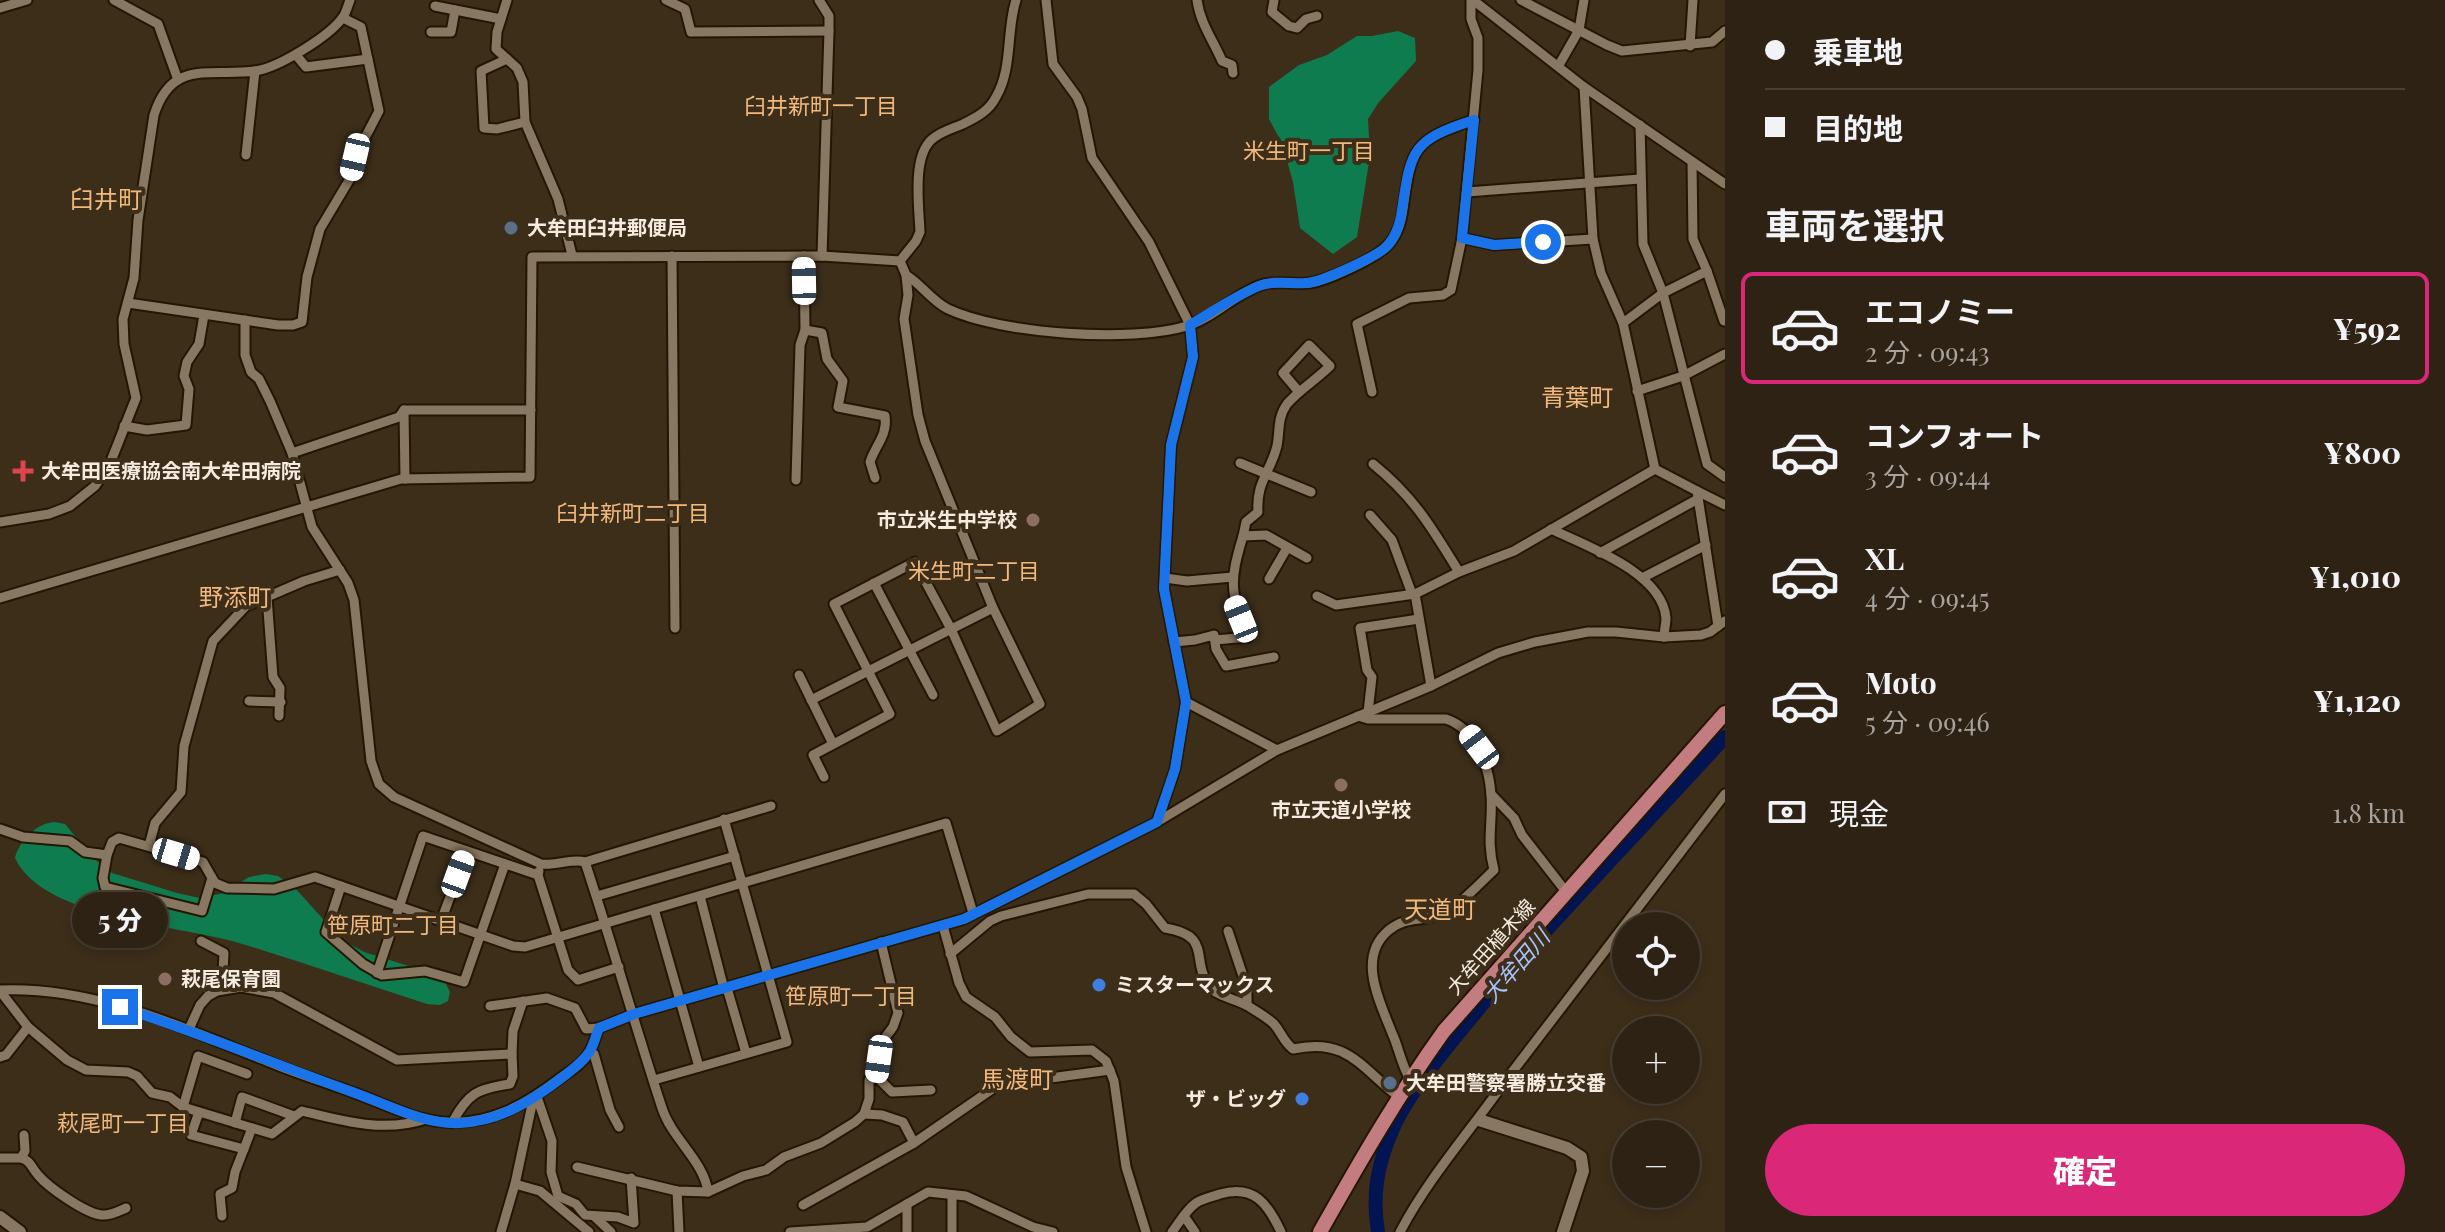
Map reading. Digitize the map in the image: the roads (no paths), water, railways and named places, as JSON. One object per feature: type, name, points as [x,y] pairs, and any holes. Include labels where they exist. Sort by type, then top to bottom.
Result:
[{"type":"main road","name":"大牟田植木線","points":[[1320,1232],[1410,1079],[1444,1031],[1725,713]]},
{"type":"street","points":[[0,8],[27,0]]},
{"type":"street","points":[[114,0],[158,24],[178,80]]},
{"type":"street","points":[[0,522],[49,514],[70,506],[84,496],[103,478],[136,398],[124,344],[123,319],[134,278],[138,220],[159,99],[178,80],[207,71],[255,71],[277,65],[296,55],[343,18],[350,0]]},
{"type":"street","points":[[507,0],[497,32],[496,49],[517,68],[523,82],[525,122],[558,199],[572,255]]},
{"type":"street","points":[[666,0],[685,9],[691,32],[829,31]]},
{"type":"street","points":[[819,0],[829,16],[822,256]]},
{"type":"street","points":[[900,261],[920,232],[919,168],[922,155],[933,137],[978,117],[996,98],[1006,70],[1016,0]]},
{"type":"street","points":[[1046,0],[1053,64],[1082,109],[1092,158],[1149,242],[1190,325],[1193,357],[1171,445],[1165,578],[1166,607],[1186,702],[1175,769],[1157,822]]},
{"type":"street","points":[[1197,0],[1206,35],[1222,61],[1232,65],[1233,73]]},
{"type":"street","points":[[1274,0],[1272,12],[1289,26],[1297,28],[1306,19],[1317,16]]},
{"type":"street","points":[[1472,0],[1584,87],[1725,184]]},
{"type":"street","points":[[1372,392],[1357,324],[1409,298],[1443,295],[1451,290],[1462,238],[1474,120],[1478,38],[1471,19],[1472,0]]},
{"type":"street","points":[[1521,0],[1622,51],[1712,42],[1725,31]]},
{"type":"street","points":[[1559,65],[1579,30],[1584,0]]},
{"type":"street","points":[[1690,46],[1693,0]]},
{"type":"street","points":[[435,6],[501,19]]},
{"type":"street","points":[[431,32],[451,32],[455,10]]},
{"type":"street","points":[[128,303],[278,325],[302,322],[307,277],[320,229],[351,177],[355,157],[379,111],[361,27],[343,18]]},
{"type":"street","points":[[296,55],[306,67],[368,59]]},
{"type":"street","points":[[507,59],[481,71],[484,128],[497,129],[525,122]]},
{"type":"street","points":[[246,155],[255,71]]},
{"type":"street","points":[[1584,87],[1593,239],[1601,273],[1623,323],[1655,469],[1697,495],[1725,505]]},
{"type":"street","points":[[906,275],[945,308],[1000,326],[1084,333],[1161,332],[1190,325],[1261,285],[1310,283],[1325,279],[1383,250],[1401,223],[1413,154],[1424,142],[1447,129],[1474,120]]},
{"type":"street","points":[[1640,125],[1643,244],[1663,293],[1707,464],[1725,477]]},
{"type":"street","points":[[1692,162],[1693,239],[1725,321]]},
{"type":"street","points":[[1467,192],[1640,179]]},
{"type":"street","points":[[1462,238],[1494,245],[1593,239]]},
{"type":"street","points":[[672,256],[675,628]]},
{"type":"street","points":[[796,480],[800,345],[805,330],[804,256]]},
{"type":"street","points":[[0,598],[294,512],[305,505],[405,479],[530,477],[532,257],[822,256],[900,261]]},
{"type":"street","points":[[824,777],[813,755],[890,714],[834,604],[915,562],[951,629],[997,731],[1040,704],[993,608],[925,441],[918,415],[904,319],[908,295],[906,275],[900,261]]},
{"type":"street","points":[[1623,323],[1663,293],[1707,271]]},
{"type":"street","points":[[124,426],[147,430],[186,425],[189,389],[184,376],[187,362],[199,344],[204,315]]},
{"type":"street","points":[[245,320],[245,355],[251,372],[259,379],[292,453],[312,527],[340,570],[354,600],[371,761],[379,784],[407,805],[541,864],[585,862],[771,806]]},
{"type":"street","points":[[805,330],[822,333],[827,359],[843,381],[838,407],[885,416],[882,440],[870,462],[875,478]]},
{"type":"street","points":[[1215,640],[1248,637],[1234,601],[1233,577],[1246,522],[1258,512],[1257,494],[1277,444],[1280,417],[1299,392],[1330,366],[1309,345],[1283,373],[1299,392]]},
{"type":"street","points":[[1637,391],[1683,376],[1725,354]]},
{"type":"street","points":[[292,453],[399,417],[404,410]]},
{"type":"street","points":[[404,410],[531,410]]},
{"type":"street","points":[[404,410],[405,479]]},
{"type":"street","points":[[1240,463],[1311,492]]},
{"type":"street","points":[[1373,464],[1401,487],[1427,520],[1459,572]]},
{"type":"street","points":[[1317,596],[1336,605],[1414,594],[1459,572],[1514,551],[1655,469]]},
{"type":"street","points":[[490,1006],[547,998],[575,1008],[586,1029],[599,1028],[634,1014],[943,926],[1157,822],[1277,750],[1431,686],[1498,653],[1557,637],[1616,632],[1664,637],[1701,635],[1721,624],[1697,495]]},
{"type":"street","points":[[1600,553],[1697,495]]},
{"type":"street","points":[[1370,515],[1392,540],[1414,594],[1431,686]]},
{"type":"street","points":[[1551,529],[1642,578],[1661,602],[1666,618],[1664,637]]},
{"type":"street","points":[[1243,536],[1266,535],[1307,558]]},
{"type":"street","points":[[1642,578],[1706,545]]},
{"type":"street","points":[[1269,579],[1287,548]]},
{"type":"street","points":[[149,846],[155,823],[181,792],[184,746],[213,641],[246,606],[340,570]]},
{"type":"street","points":[[1165,578],[1187,581],[1233,577]]},
{"type":"street","points":[[874,583],[933,695]]},
{"type":"street","points":[[267,597],[273,677],[280,688],[279,716]]},
{"type":"street","points":[[811,700],[993,608]]},
{"type":"street","points":[[1363,714],[1372,677],[1367,670],[1360,628],[1419,619]]},
{"type":"street","points":[[1174,642],[1214,635],[1216,649],[1226,666],[1274,657]]},
{"type":"street","points":[[799,675],[833,744]]},
{"type":"street","points":[[249,701],[281,702]]},
{"type":"street","points":[[1186,702],[1277,750]]},
{"type":"street","points":[[1363,714],[1368,719],[1446,719],[1453,722],[1467,731],[1479,747],[1491,794],[1488,836],[1494,870],[1438,916],[1409,918],[1391,928],[1380,938],[1375,953],[1372,983],[1403,1068],[1410,1079]]},
{"type":"street","points":[[1491,794],[1514,818],[1522,835],[1567,893]]},
{"type":"street","points":[[1400,1232],[1452,1152],[1725,794]]},
{"type":"street","points":[[654,1080],[787,1042],[724,819]]},
{"type":"street","points":[[212,878],[202,911],[105,887],[103,878],[112,842],[119,838],[203,862],[215,883],[227,888],[274,889],[315,877],[513,946],[525,947],[946,823],[973,913]]},
{"type":"street","points":[[0,829],[23,837],[70,841],[85,852],[107,855]]},
{"type":"street","points":[[377,973],[423,836],[538,875]]},
{"type":"street","points":[[441,921],[467,851]]},
{"type":"street","points":[[597,896],[735,856]]},
{"type":"street","points":[[585,862],[663,1112],[692,1160],[706,1176],[708,1192]]},
{"type":"street","points":[[341,886],[326,932],[363,964],[382,975],[425,971],[464,982],[505,864]]},
{"type":"street","points":[[541,864],[538,875],[568,970],[578,980],[619,967]]},
{"type":"street","points":[[950,954],[990,921],[1001,916],[1077,896],[1134,894],[1165,928],[1184,931],[1196,943],[1208,985],[1213,990],[1247,1005],[1274,1025],[1283,1041],[1293,1049],[1314,1044],[1344,1050],[1399,1097]]},
{"type":"street","points":[[700,896],[746,1053]]},
{"type":"street","points":[[654,909],[699,1067]]},
{"type":"street","points":[[943,926],[966,997],[995,1017],[1011,1037],[1030,1052],[1092,1050],[1106,1061],[1126,1167],[1146,1232]]},
{"type":"street","points":[[1228,931],[1247,988],[1247,1005]]},
{"type":"street","points":[[201,941],[224,953],[222,990]]},
{"type":"street","points":[[876,1076],[881,1043],[893,1027],[898,1013],[881,942]]},
{"type":"street","points":[[189,1029],[200,1005],[208,996],[241,987],[274,993],[397,1060],[512,1054]]},
{"type":"street","points":[[0,991],[31,989],[74,994],[189,1029],[426,1119],[452,1123],[484,1119],[517,1109],[535,1098],[579,1064],[590,1051],[599,1028]]},
{"type":"street","points":[[0,991],[28,1027],[74,1065],[86,1070],[128,1072],[137,1076],[152,1093],[170,1097],[183,1107],[235,1123],[272,1134],[302,1111],[361,1126],[390,1126],[426,1119]]},
{"type":"street","points":[[452,1123],[463,1101],[482,1089],[510,1084],[513,1076],[513,1031],[523,1001]]},
{"type":"street","points":[[0,1057],[6,1055],[28,1027]]},
{"type":"street","points":[[590,1051],[594,1054],[610,1110],[619,1127]]},
{"type":"street","points":[[183,1107],[198,1056],[247,1074]]},
{"type":"street","points":[[803,1205],[914,1143],[998,1085],[1110,1070]]},
{"type":"street","points":[[876,1076],[892,1092],[931,1090]]},
{"type":"street","points":[[864,1114],[869,1099],[869,1080],[876,1076]]},
{"type":"street","points":[[235,1123],[242,1097],[294,1116]]},
{"type":"street","points":[[501,1232],[535,1098]]},
{"type":"street","points":[[535,1098],[552,1141],[551,1172],[558,1196],[576,1204],[585,1215],[618,1217],[634,1223],[631,1178]]},
{"type":"street","points":[[199,1112],[191,1135],[244,1149]]},
{"type":"street","points":[[577,1167],[677,1191],[708,1192],[743,1176],[766,1170],[784,1157],[821,1143],[864,1114],[882,1115],[903,1122],[914,1143]]},
{"type":"street","points":[[1479,1120],[1567,1148],[1581,1157],[1583,1171],[1563,1232]]},
{"type":"street","points":[[222,1216],[220,1194],[232,1188],[252,1128]]},
{"type":"street","points":[[21,1158],[25,1151],[24,1135]]},
{"type":"street","points":[[0,1158],[29,1161],[39,1177],[92,1212],[103,1216],[126,1208]]},
{"type":"street","points":[[515,1184],[540,1191],[589,1232]]},
{"type":"street","points":[[677,1191],[679,1232]]},
{"type":"street","points":[[1172,1232],[1196,1203],[1231,1191],[1244,1191],[1258,1198],[1271,1211],[1281,1232]]},
{"type":"street","points":[[794,1232],[867,1229],[928,1192],[966,1196],[1031,1230],[1053,1232]]},
{"type":"street","points":[[952,1195],[952,1232]]},
{"type":"street","points":[[907,1204],[907,1232]]},
{"type":"street","points":[[1184,1216],[1195,1232]]},
{"type":"street","points":[[0,1217],[20,1232]]},
{"type":"street","points":[[595,1217],[611,1232]]},
{"type":"waterway","name":"大牟田川","points":[[1378,1232],[1376,1193],[1383,1156],[1398,1117],[1417,1087],[1533,945],[1725,737]]},
{"type":"place","name":"大牟田臼井郵便局","points":[[511,228]]},
{"type":"place","name":"大牟田医療協会南大牟田病院","points":[[23,471]]},
{"type":"place","name":"市立米生中学校","points":[[1033,520]]},
{"type":"place","name":"市立天道小学校","points":[[1341,785]]},
{"type":"place","name":"萩尾保育園","points":[[165,979]]},
{"type":"place","name":"ミスターマックス","points":[[1099,985]]},
{"type":"place","name":"大牟田警察署勝立交番","points":[[1390,1083]]},
{"type":"place","name":"ザ・ビッグ","points":[[1302,1099]]},
{"type":"district","name":"臼井新町一丁目","points":[[821,106]]},
{"type":"district","name":"米生町一丁目","points":[[1309,151]]},
{"type":"district","name":"臼井町","points":[[106,200]]},
{"type":"district","name":"青葉町","points":[[1577,398]]},
{"type":"district","name":"臼井新町二丁目","points":[[633,513]]},
{"type":"district","name":"米生町二丁目","points":[[974,571]]},
{"type":"district","name":"野添町","points":[[235,598]]},
{"type":"district","name":"天道町","points":[[1440,910]]},
{"type":"district","name":"笹原町二丁目","points":[[393,925]]},
{"type":"district","name":"笹原町一丁目","points":[[851,996]]},
{"type":"district","name":"馬渡町","points":[[1017,1080]]},
{"type":"district","name":"萩尾町一丁目","points":[[123,1123]]}]
